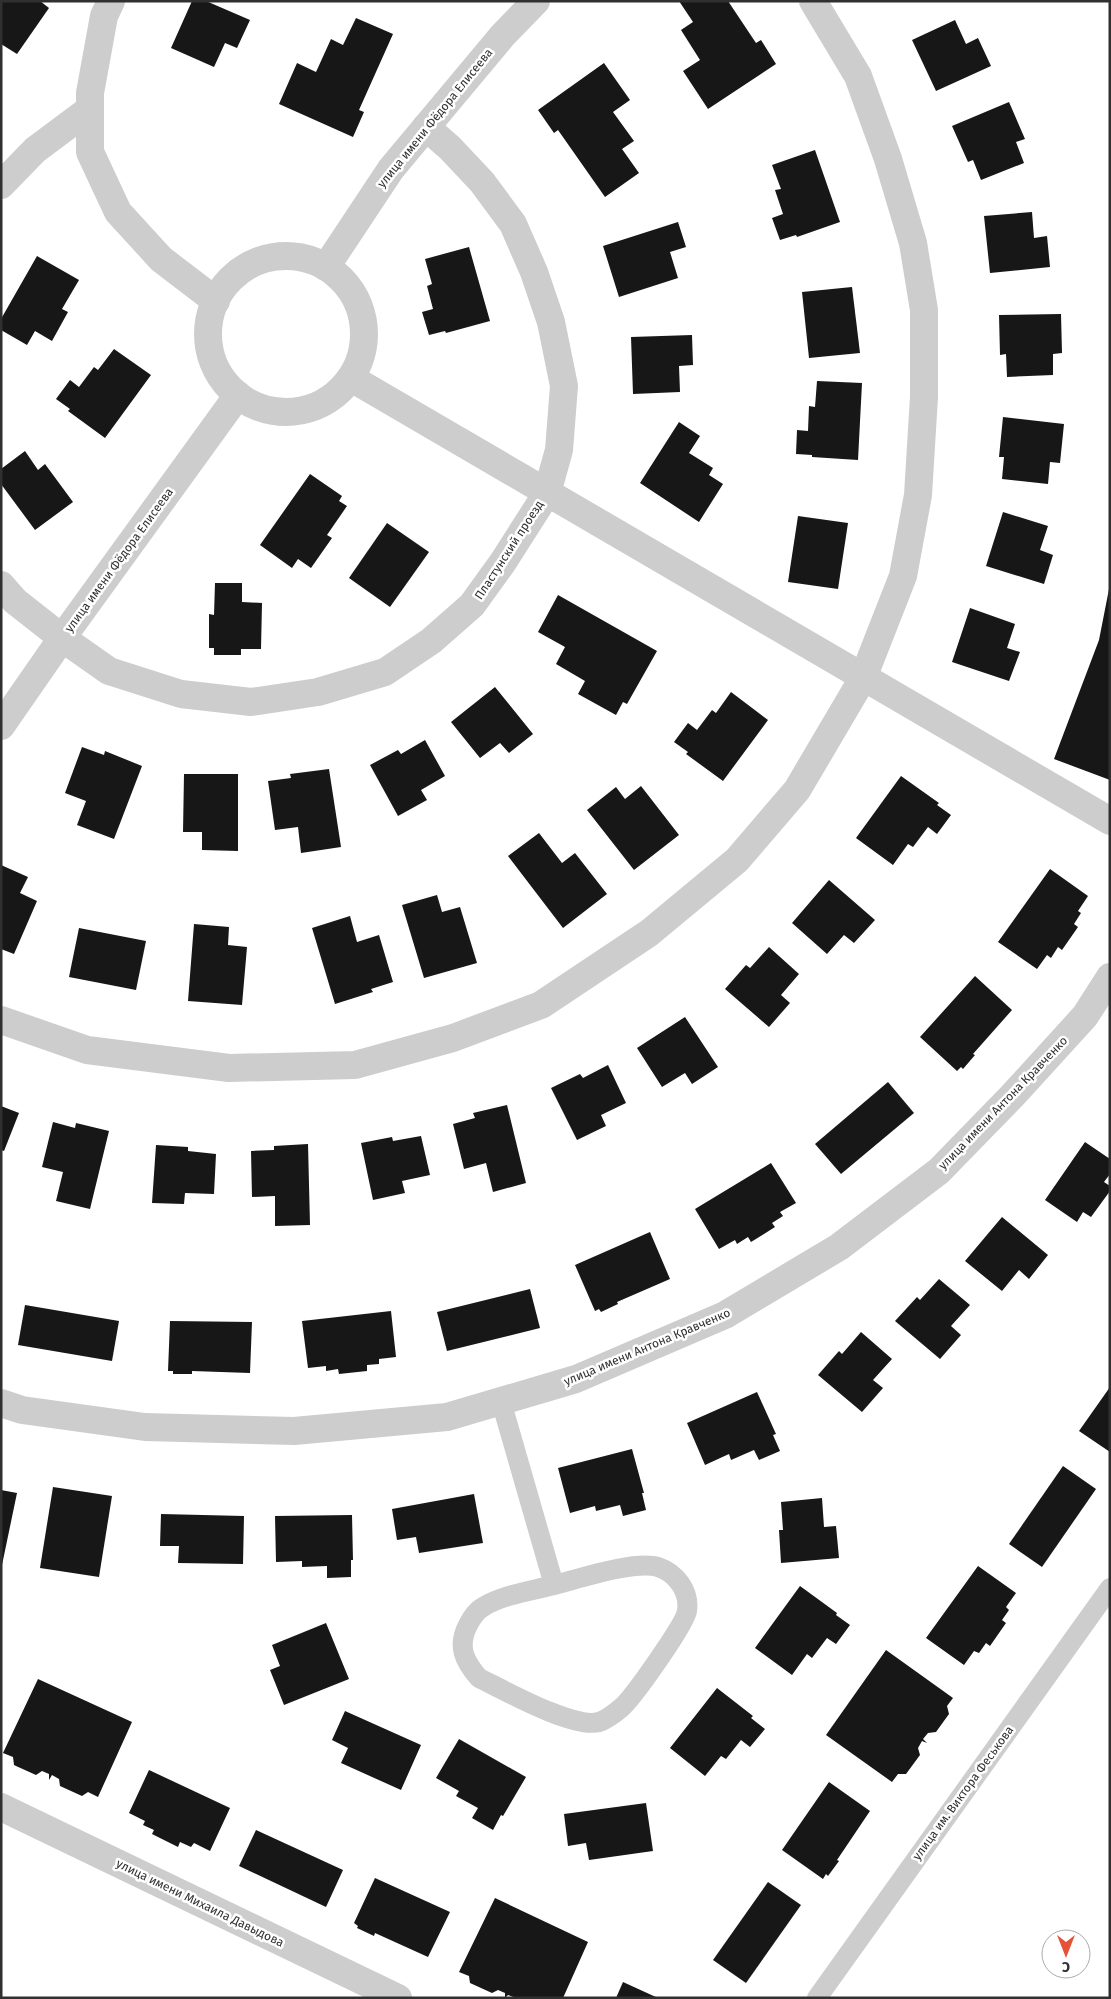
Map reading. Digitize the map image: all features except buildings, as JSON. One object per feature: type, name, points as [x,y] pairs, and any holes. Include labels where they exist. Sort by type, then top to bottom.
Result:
[{"type":"street","points":[[111,1],[102,26],[90,93],[90,152],[118,212],[161,259],[216,301]]},
{"type":"street","name":"улица имени Фёдора Елисеева","points":[[326,267],[391,169],[502,35],[536,1]]},
{"type":"street","points":[[1,1020],[87,1050],[229,1068],[355,1065],[453,1038],[541,1005],[649,934],[737,860],[797,790],[863,678],[903,576],[918,494],[924,397],[924,310],[914,243],[888,159],[858,76],[813,1]]},
{"type":"street","points":[[1,185],[35,150],[90,109]]},
{"type":"street","name":"Пластунский проезд","points":[[1,586],[15,600],[62,638],[109,671],[182,694],[251,702],[318,692],[385,672],[431,641],[472,605],[503,562],[547,493],[559,450],[564,386],[551,322],[534,272],[513,224],[482,182],[450,148],[426,127]]},
{"type":"street","points":[[275,256],[297,256],[319,262],[326,267],[338,274],[352,291],[362,311],[365,334],[362,356],[351,378],[338,393],[320,406],[298,411],[275,411],[254,406],[238,395],[220,377],[211,357],[208,334],[211,312],[220,292],[234,275],[253,263],[275,256]]},
{"type":"street","points":[[351,378],[1110,821]]},
{"type":"street","name":"улица имени Фёдора Елисеева","points":[[1,726],[62,638],[238,395]]},
{"type":"street","name":"улица имени Антона Кравченко","points":[[1,1403],[22,1410],[145,1427],[294,1431],[447,1417],[576,1379],[725,1315],[839,1247],[938,1171],[1013,1096],[1086,1016],[1110,977]]},
{"type":"street","name":"улица имени Михаила Давыдова","points":[[1,1807],[398,1998]]},
{"type":"lane","points":[[501,1401],[554,1585]]},
{"type":"lane","points":[[636,1566],[657,1567],[670,1573],[681,1584],[687,1598],[687,1612],[668,1646],[622,1708],[598,1722],[570,1720],[479,1678],[470,1668],[462,1652],[462,1635],[471,1619],[482,1608],[502,1599],[554,1585],[636,1566]]},
{"type":"lane","name":"улица им. Виктора Феськова","points":[[817,1998],[1110,1588]]}]
